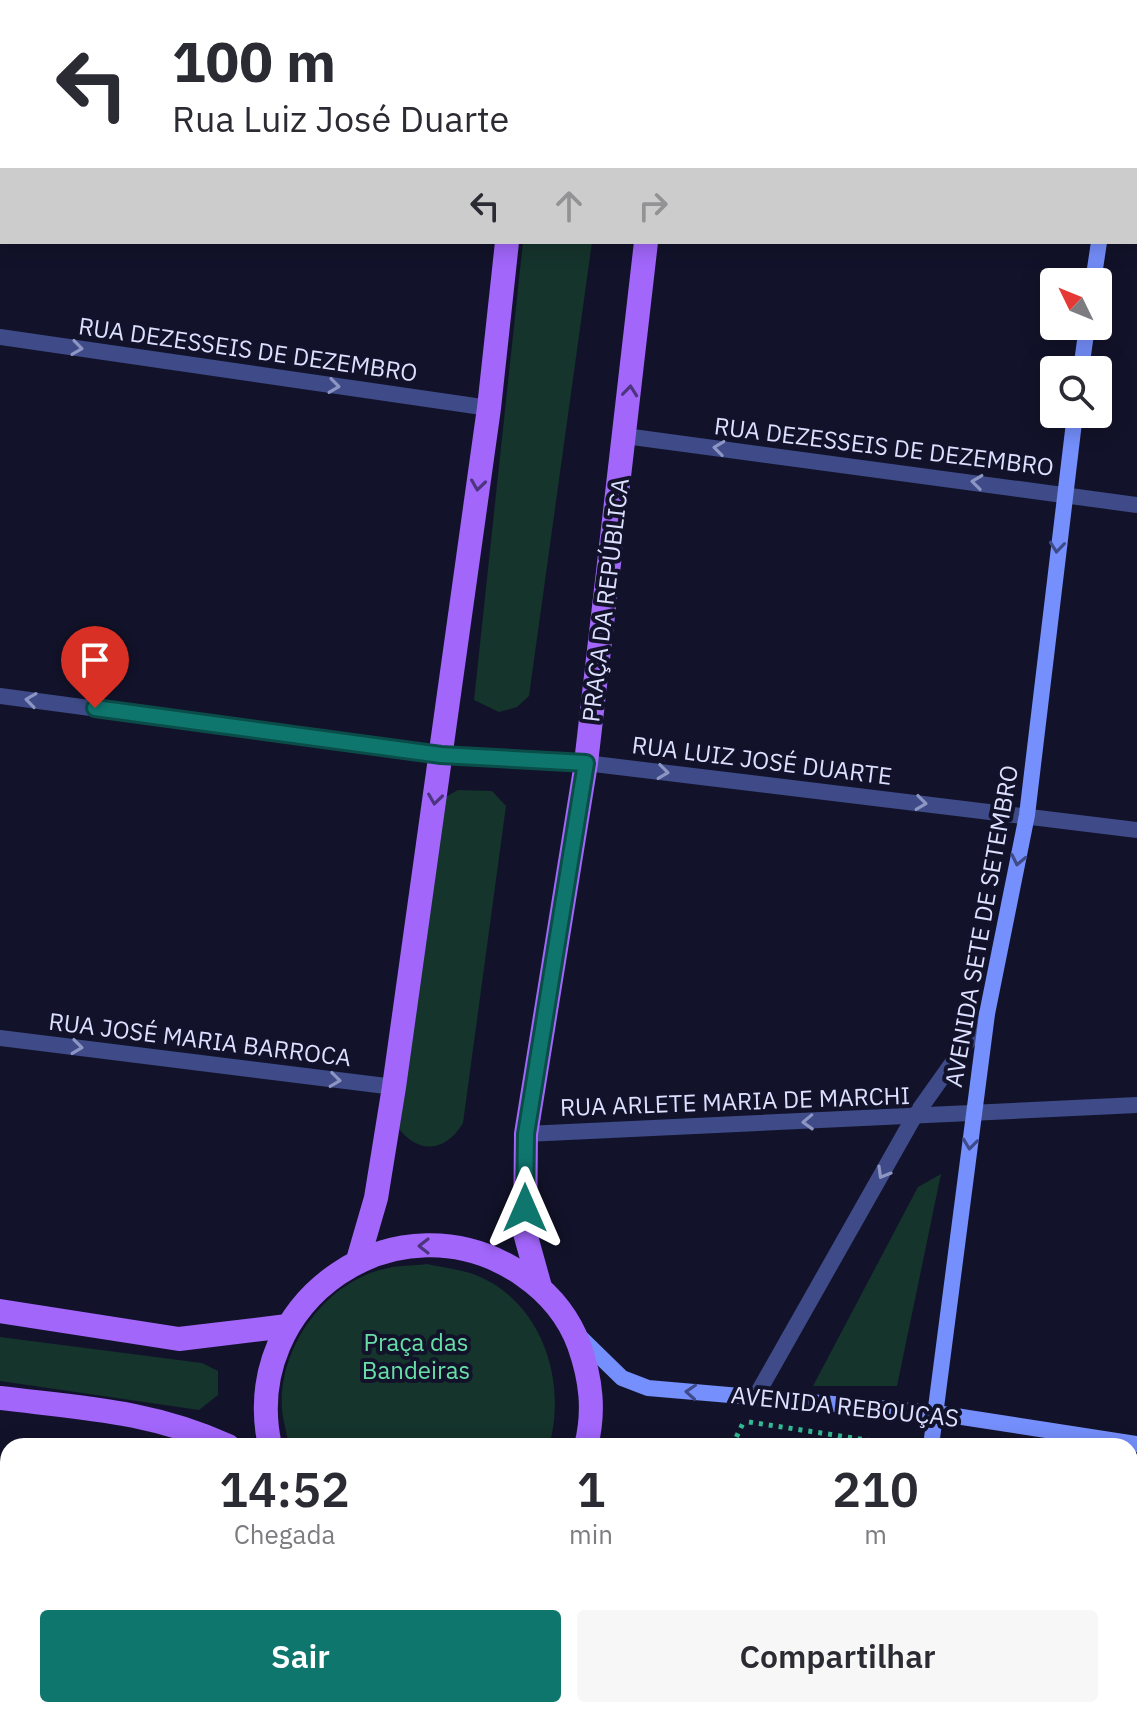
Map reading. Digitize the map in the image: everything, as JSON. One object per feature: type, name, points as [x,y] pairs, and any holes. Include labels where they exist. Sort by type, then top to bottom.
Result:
[{"type":"main road","points":[[358,1260],[376,1198],[394,1087],[489,408],[507,244]]},
{"type":"main road","name":"PRAÇA DA REPÚBLICA","points":[[540,1287],[525,1233],[526,1134],[586,763],[646,244]]},
{"type":"main road","points":[[268,1438],[265,1420],[269,1371],[287,1326],[318,1287],[358,1260],[405,1246],[454,1246],[500,1260],[540,1287],[573,1329],[589,1374],[592,1422],[588,1438]]},
{"type":"main road","points":[[0,1311],[179,1339],[287,1326]]},
{"type":"main road","points":[[0,1398],[149,1416],[211,1438]]},
{"type":"street","points":[[1095,268],[1099,244]]},
{"type":"street","name":"RUA DEZESSEIS DE DEZEMBRO","points":[[0,337],[489,408]]},
{"type":"street","name":"AVENIDA SETE DE SETEMBRO","points":[[932,1438],[987,1014],[1027,815],[1073,428]]},
{"type":"street","name":"RUA DEZESSEIS DE DEZEMBRO","points":[[625,436],[1137,505]]},
{"type":"street","name":"RUA LUIZ JOSÉ DUARTE","points":[[0,696],[441,755],[586,763],[1137,830]]},
{"type":"street","points":[[756,1396],[914,1117],[987,1014]]},
{"type":"street","name":"RUA JOSÉ MARIA BARROCA","points":[[0,1038],[394,1087]]},
{"type":"street","name":"RUA ARLETE MARIA DE MARCHI","points":[[526,1134],[1137,1105]]},
{"type":"street","name":"AVENIDA REBOUÇAS","points":[[573,1329],[603,1364],[622,1378],[648,1388],[936,1413],[1098,1438]]},
{"type":"path","points":[[728,1419],[853,1438]]},
{"type":"green space","points":[[523,244],[592,244],[529,696],[517,707],[499,712],[474,700]]},
{"type":"green space","points":[[458,790],[492,791],[506,806],[463,1123],[448,1140],[431,1146],[413,1142],[396,1125],[442,799]]},
{"type":"green space","points":[[941,1174],[897,1386],[813,1386],[918,1187]]},
{"type":"green space","name":"Praça das Bandeiras","points":[[427,1264],[470,1273],[495,1285],[515,1301],[531,1321],[551,1369],[555,1394],[551,1438],[287,1438],[282,1409],[283,1386],[297,1342],[324,1304],[342,1288],[389,1268]]},
{"type":"green space","points":[[0,1337],[202,1363],[218,1371],[218,1395],[199,1410],[0,1381]]},
{"type":"route","points":[[95,708],[441,755],[586,763],[526,1134],[525,1208]]}]
